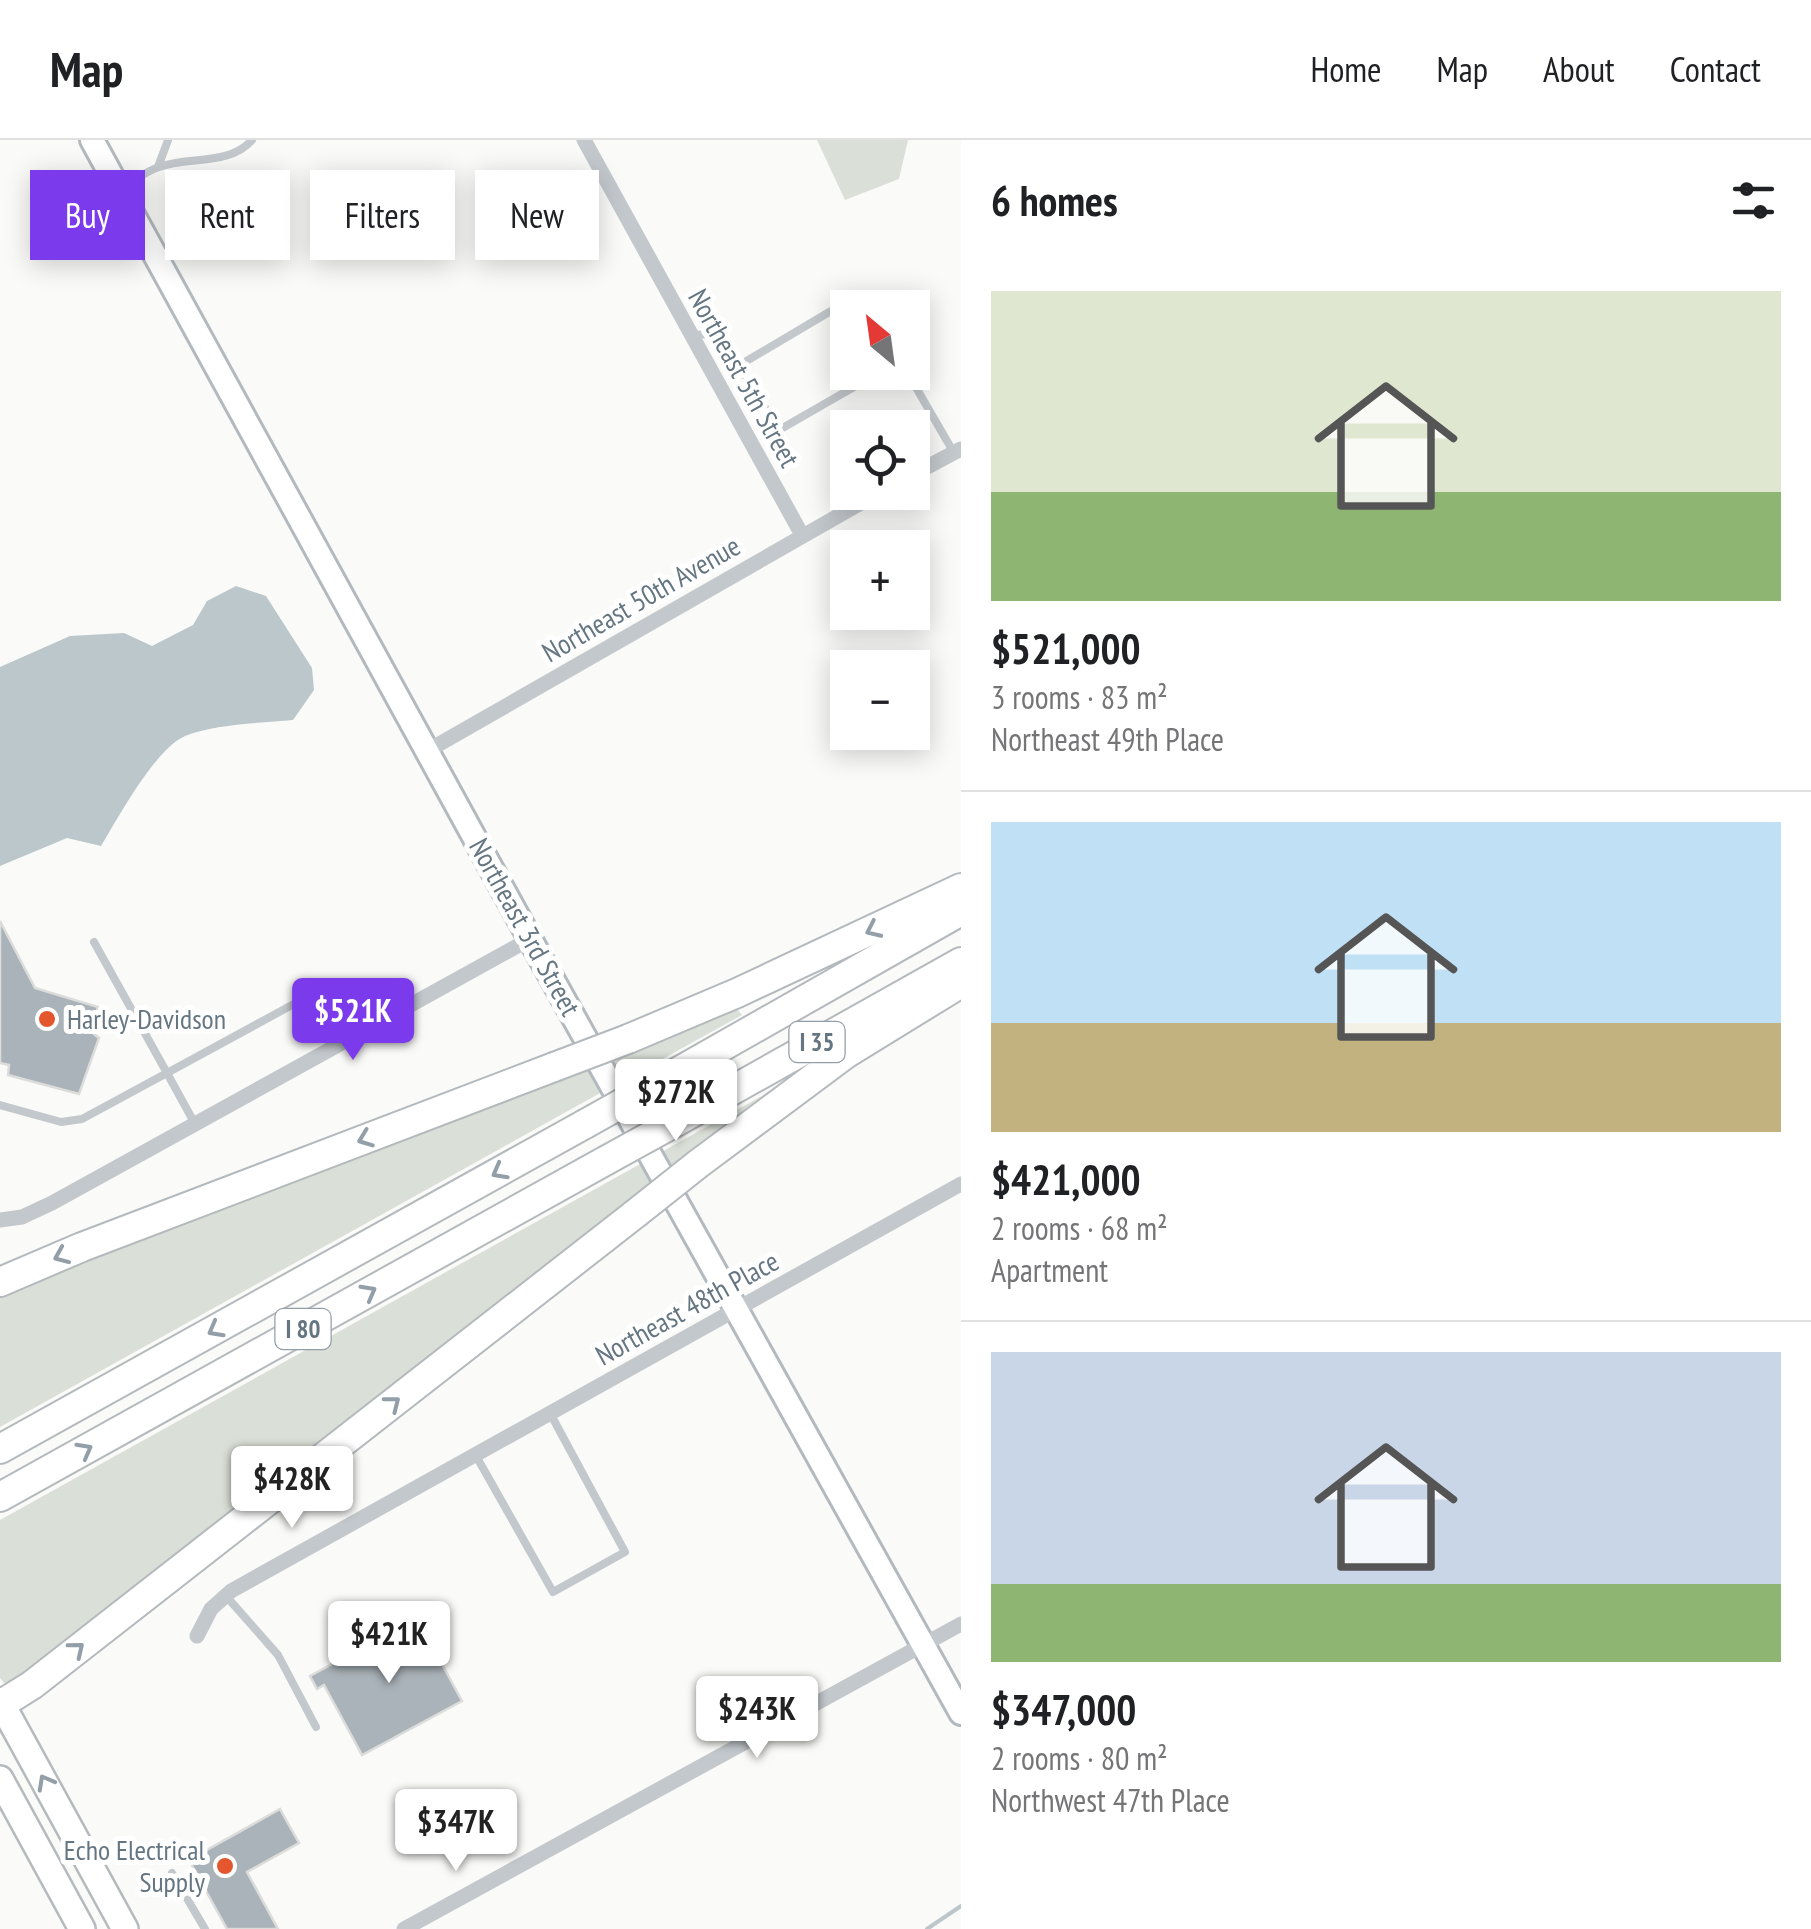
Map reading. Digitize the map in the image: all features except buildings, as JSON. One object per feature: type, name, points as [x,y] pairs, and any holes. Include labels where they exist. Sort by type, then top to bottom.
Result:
[{"type":"highway","points":[[0,1282],[82,1247],[628,1039],[737,993],[961,888]]},
{"type":"highway","name":"I 80","points":[[0,1450],[961,911]]},
{"type":"highway","name":"I 35","points":[[674,1123],[961,962]]},
{"type":"highway","points":[[1,1703],[32,1685],[698,1164],[847,1053],[961,983]]},
{"type":"highway","name":"I 80","points":[[0,1498],[674,1123]]},
{"type":"main road","points":[[1,1703],[125,1929]]},
{"type":"main road","points":[[0,1779],[82,1929]]},
{"type":"street","name":"Northeast 3rd Street","points":[[92,140],[108,170]]},
{"type":"street","name":"Northeast 5th Street","points":[[584,140],[802,535]]},
{"type":"street","name":"Northeast 3rd Street","points":[[145,238],[961,1712]]},
{"type":"street","points":[[930,466],[958,451]]},
{"type":"street","name":"Northeast 50th Avenue","points":[[427,751],[847,510]]},
{"type":"street","points":[[0,1220],[22,1217],[530,939]]},
{"type":"street","name":"Northeast 48th Place","points":[[226,1596],[961,1184]]},
{"type":"street","points":[[197,1636],[211,1609],[226,1596]]},
{"type":"street","points":[[404,1929],[961,1624]]},
{"type":"lane","points":[[158,167],[168,140]]},
{"type":"lane","points":[[145,174],[158,167],[230,155],[252,140]]},
{"type":"lane","points":[[738,366],[830,312]]},
{"type":"lane","points":[[692,335],[716,334],[779,430],[849,390]]},
{"type":"lane","points":[[918,390],[958,451]]},
{"type":"lane","points":[[94,942],[195,1124]]},
{"type":"lane","points":[[0,1105],[61,1122],[82,1119],[303,999],[319,1008],[339,1045]]},
{"type":"lane","points":[[475,1454],[552,1592],[605,1564],[625,1549],[549,1412]]},
{"type":"lane","points":[[226,1596],[278,1655],[316,1727]]},
{"type":"lane","points":[[172,1874],[205,1929]]},
{"type":"shaded area","points":[[817,140],[908,140],[899,179],[845,200]]},
{"type":"shaded area","points":[[236,586],[266,596],[312,668],[314,690],[293,720],[224,726],[185,736],[173,743],[150,769],[101,846],[67,838],[0,866],[0,667],[70,636],[124,633],[152,646],[193,625],[207,601]]},
{"type":"shaded area","points":[[734,1005],[742,1015],[621,1082],[607,1056]]},
{"type":"shaded area","points":[[586,1064],[602,1092],[0,1427],[0,1295],[101,1247]]},
{"type":"shaded area","points":[[778,1087],[781,1091],[670,1175],[658,1154]]},
{"type":"shaded area","points":[[642,1163],[655,1187],[16,1682],[4,1683],[0,1678],[0,1520]]},
{"type":"waterway","points":[[927,1929],[961,1906]]},
{"type":"place","name":"Harley-Davidson","points":[[47,1019]]},
{"type":"place","name":"Echo Electrical Supply","points":[[225,1866]]}]
